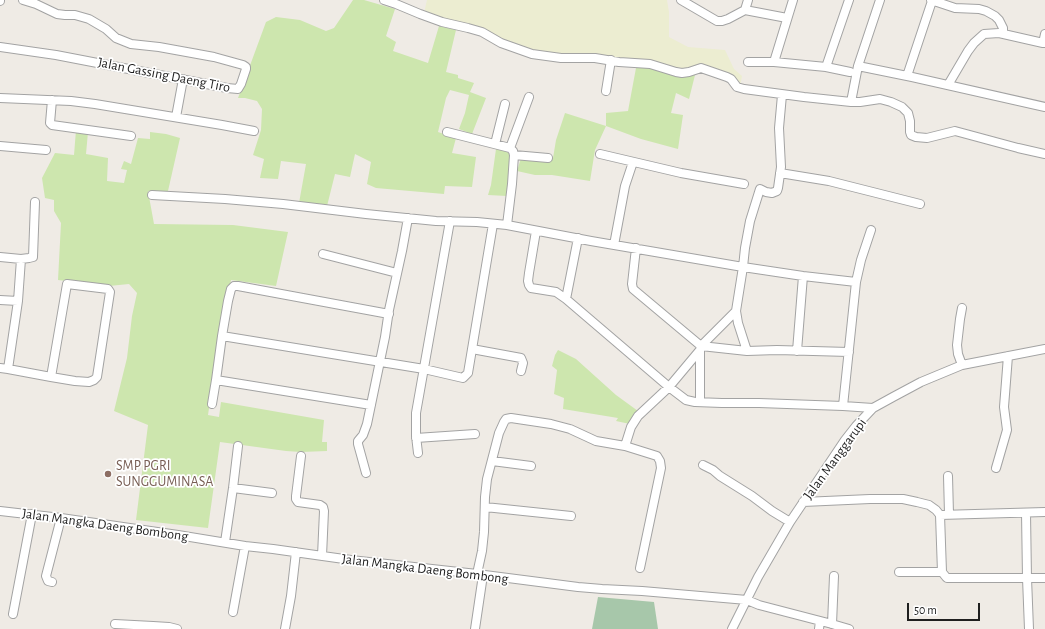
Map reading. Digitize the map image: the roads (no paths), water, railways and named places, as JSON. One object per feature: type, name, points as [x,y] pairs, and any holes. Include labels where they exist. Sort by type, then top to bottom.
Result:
[{"type":"street","name":"Jalan Gassing Daeng Tiro","points":[[0,47],[56,55],[218,86],[236,89],[240,88],[246,69],[243,65],[214,57],[158,47],[131,44],[116,38],[106,29],[89,19],[75,15],[57,14],[36,4],[23,0]]},
{"type":"street","points":[[384,0],[397,2],[442,22],[482,32],[501,43],[532,54],[560,58],[595,58],[619,62],[650,64],[682,73],[701,68],[727,77],[740,88],[782,95],[851,102],[880,99],[902,107],[908,113],[910,132],[911,135],[916,137],[927,138],[956,131],[1045,154]]},
{"type":"street","points":[[681,0],[717,21],[728,20],[745,10],[787,18]]},
{"type":"street","points":[[745,10],[748,0]]},
{"type":"street","points":[[774,62],[793,0]]},
{"type":"street","points":[[826,67],[849,0]]},
{"type":"street","points":[[851,102],[858,66],[880,0]]},
{"type":"street","points":[[907,76],[931,0],[954,8],[979,9],[986,11],[999,20],[1003,34]]},
{"type":"street","points":[[948,85],[968,51],[982,35],[986,33],[999,33],[1044,43],[1045,34]]},
{"type":"street","points":[[606,91],[611,60]]},
{"type":"street","points":[[748,62],[774,62],[826,67],[850,72]]},
{"type":"street","points":[[858,66],[1045,107]]},
{"type":"street","points":[[176,117],[183,79]]},
{"type":"street","points":[[747,351],[738,323],[736,311],[750,221],[760,189],[766,192],[775,192],[778,188],[780,170],[779,128],[782,95]]},
{"type":"street","points":[[507,225],[512,184],[512,152],[529,97]]},
{"type":"street","points":[[0,98],[52,100],[95,104],[254,131]]},
{"type":"street","points":[[52,100],[50,123],[52,125],[131,136]]},
{"type":"street","points":[[495,144],[505,104]]},
{"type":"street","points":[[447,132],[495,144],[512,152],[548,158]]},
{"type":"street","points":[[0,146],[46,150]]},
{"type":"street","points":[[600,154],[744,184]]},
{"type":"street","points":[[614,245],[625,186],[633,162]]},
{"type":"street","points":[[780,170],[920,204]]},
{"type":"street","points":[[152,194],[282,204],[408,218],[507,225],[743,267],[856,282]]},
{"type":"street","points":[[0,256],[21,259],[33,256],[35,202]]},
{"type":"street","points":[[366,473],[358,441],[365,430],[371,405],[408,218]]},
{"type":"street","points":[[418,453],[416,438],[416,413],[450,221]]},
{"type":"street","points":[[222,336],[424,369],[463,378],[468,373],[493,224]]},
{"type":"street","points":[[843,406],[856,282],[862,254],[871,230]]},
{"type":"street","points":[[536,231],[528,280],[531,288],[556,292],[566,299],[686,400],[691,402],[759,403],[874,408]]},
{"type":"street","points":[[566,299],[578,238]]},
{"type":"street","points":[[636,248],[632,284],[633,289],[701,348],[747,351],[849,352]]},
{"type":"street","points":[[323,254],[397,272]]},
{"type":"street","points":[[21,259],[18,301],[4,368],[51,378],[89,382],[97,378],[110,292],[108,290],[67,284],[51,378]]},
{"type":"street","points":[[797,351],[803,276]]},
{"type":"street","points":[[212,404],[222,336],[231,289],[234,286],[245,286],[389,314]]},
{"type":"street","points":[[0,300],[18,301]]},
{"type":"street","points":[[962,308],[957,344],[958,354],[962,365]]},
{"type":"street","points":[[625,446],[631,427],[638,416],[669,387],[701,348],[736,311]]},
{"type":"street","points":[[700,402],[701,348]]},
{"type":"street","points":[[472,349],[521,358],[523,363],[521,371]]},
{"type":"street","name":"Jalan Manggarupi","points":[[732,629],[758,577],[790,522],[856,426],[874,408],[921,382],[962,365],[1045,349]]},
{"type":"street","points":[[996,468],[1007,430],[1004,407],[1008,356]]},
{"type":"street","points":[[216,380],[371,405]]},
{"type":"street","points":[[474,629],[484,532],[486,490],[501,429],[506,419],[511,418],[551,424],[570,429],[596,441],[625,446],[657,456],[660,461],[661,468],[640,568]]},
{"type":"street","points":[[416,438],[474,434]]},
{"type":"street","points":[[225,542],[238,446]]},
{"type":"street","points":[[301,456],[296,499],[298,502],[320,505],[323,507],[322,556]]},
{"type":"street","points":[[492,461],[531,466]]},
{"type":"street","points":[[703,466],[713,470],[790,522]]},
{"type":"street","points":[[948,476],[949,514]]},
{"type":"street","points":[[233,488],[272,493]]},
{"type":"street","points":[[803,502],[903,499],[929,505],[940,515],[942,572],[947,578],[1045,578]]},
{"type":"street","points":[[485,507],[571,516]]},
{"type":"street","name":"Jalan Mangka Daeng Bombong","points":[[0,511],[62,518],[245,546],[358,561],[584,588],[642,591],[747,600],[819,625],[832,624],[849,629]]},
{"type":"street","points":[[940,515],[1045,512]]},
{"type":"street","points":[[1026,513],[1029,629]]},
{"type":"street","points":[[13,614],[32,514]]},
{"type":"street","points":[[52,582],[46,579],[46,576],[62,518]]},
{"type":"street","points":[[233,612],[245,546]]},
{"type":"street","points":[[286,629],[296,552]]},
{"type":"street","points":[[899,572],[942,572]]},
{"type":"street","points":[[832,624],[834,576]]},
{"type":"street","points":[[115,624],[169,627],[177,629]]},
{"type":"place","name":"SMP PGRI SUNGGUMINASA","points":[[108,474]]}]
